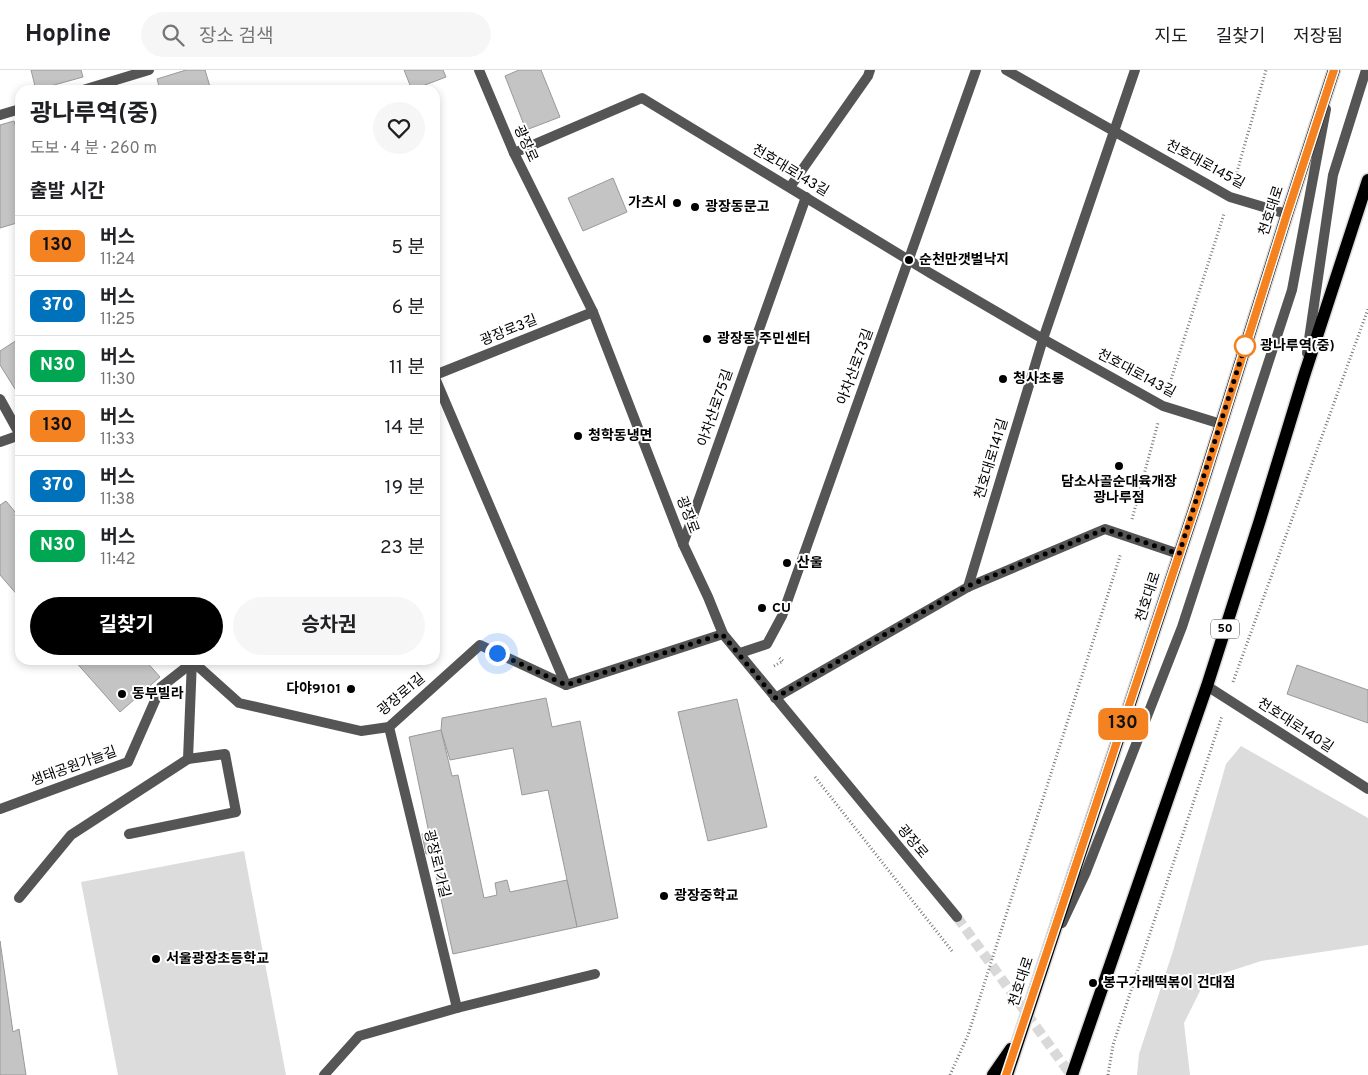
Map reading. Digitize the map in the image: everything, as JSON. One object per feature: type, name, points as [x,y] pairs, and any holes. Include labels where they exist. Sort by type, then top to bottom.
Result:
[{"type":"main road","name":"천호대로","points":[[1006,1075],[1179,554],[1333,74]]},
{"type":"main road","name":"50","points":[[1072,1075],[1207,686],[1304,376],[1368,180]]},
{"type":"main road","points":[[993,1075],[1020,1034]]},
{"type":"main road","points":[[1079,1075],[1081,1048]]},
{"type":"street","points":[[100,85],[149,70]]},
{"type":"street","name":"광장로","points":[[479,70],[514,153],[593,312],[683,544],[708,597],[722,634],[740,653],[775,698],[957,917]]},
{"type":"street","points":[[790,187],[868,76],[870,70]]},
{"type":"street","name":"아차산로73길","points":[[740,653],[767,644],[782,616],[976,70]]},
{"type":"street","name":"천호대로145길","points":[[1006,70],[1230,197],[1287,214]]},
{"type":"street","points":[[1043,339],[1135,70]]},
{"type":"street","points":[[1304,376],[1333,175],[1366,70]]},
{"type":"street","points":[[1045,960],[1086,872],[1182,627],[1292,290],[1333,74]]},
{"type":"street","name":"천호대로143길","points":[[514,153],[642,98],[1043,339],[1163,406],[1221,424]]},
{"type":"street","points":[[0,115],[15,110]]},
{"type":"street","name":"아차산로75길","points":[[683,544],[806,197]]},
{"type":"street","name":"광장로3길","points":[[440,374],[593,312]]},
{"type":"street","name":"천호대로141길","points":[[968,586],[1043,339]]},
{"type":"street","points":[[440,388],[566,685],[722,634]]},
{"type":"street","points":[[0,399],[15,426]]},
{"type":"street","points":[[0,442],[15,437]]},
{"type":"street","points":[[775,698],[968,586],[1105,529],[1179,554]]},
{"type":"street","name":"광장로1길","points":[[197,665],[240,703],[361,731],[389,728],[480,645],[566,685]]},
{"type":"street","name":"생태공원가늘길","points":[[0,809],[128,762],[161,688],[187,665]]},
{"type":"street","points":[[188,759],[192,665]]},
{"type":"street","name":"천호대로140길","points":[[1207,686],[1368,789]]},
{"type":"street","name":"광장로1가길","points":[[389,728],[458,1008]]},
{"type":"street","points":[[18,898],[72,835],[188,759],[224,754],[236,812],[129,834]]},
{"type":"street","points":[[324,1075],[359,1036],[458,1008],[595,974]]},
{"type":"path","points":[[950,1075],[968,1035],[1127,536],[1163,406],[1230,197],[1266,70]]},
{"type":"path","points":[[814,776],[952,951]]},
{"type":"shaded area","points":[[1241,746],[1368,818],[1368,945],[1261,961],[1206,979],[1184,1023],[1190,1075],[1137,1075],[1139,1054],[1173,951],[1226,764]]},
{"type":"shaded area","points":[[244,851],[286,1075],[118,1075],[81,882]]},
{"type":"building","points":[[31,70],[81,70],[83,77],[54,85],[35,85]]},
{"type":"building","points":[[186,70],[205,70],[210,85],[159,85],[157,79]]},
{"type":"building","points":[[404,70],[443,70],[446,77],[425,85],[410,85]]},
{"type":"building","points":[[519,70],[541,70],[560,117],[526,130],[505,76]]},
{"type":"building","points":[[14,121],[15,125],[15,224],[0,228],[0,125]]},
{"type":"building","points":[[613,178],[627,212],[583,231],[568,198]]},
{"type":"building","points":[[15,341],[15,389],[0,365],[0,351]]},
{"type":"building","points":[[6,501],[15,512],[15,592],[0,575],[0,505]]},
{"type":"building","name":"동부빌라","points":[[78,665],[149,665],[160,677],[120,712]]},
{"type":"building","points":[[1297,665],[1368,690],[1368,723],[1287,694]]},
{"type":"building","points":[[546,698],[552,727],[580,721],[618,918],[577,927],[548,790],[522,795],[513,748],[450,760],[441,730],[442,718]]},
{"type":"building","points":[[737,699],[767,827],[708,841],[678,712]]},
{"type":"building","points":[[441,730],[452,776],[458,775],[484,898],[497,895],[495,883],[507,880],[510,892],[567,880],[577,927],[453,954],[431,853],[426,854],[422,834],[429,833],[409,737]]},
{"type":"building","points":[[0,941],[13,1032],[19,1029],[26,1075],[0,1075]]},
{"type":"tunnel","points":[[957,917],[1071,1075]]},
{"type":"bus line","name":"130","points":[[1006,1075],[1197,501],[1334,70]]},
{"type":"place","name":"가츠시","points":[[677,203]]},
{"type":"place","name":"광장동문고","points":[[695,207]]},
{"type":"place","name":"순천만갯벌낙지","points":[[909,260]]},
{"type":"place","name":"광장동 주민센터","points":[[707,339]]},
{"type":"place","name":"광나루역(중)","points":[[1245,346]]},
{"type":"place","name":"청사초롱","points":[[1003,379]]},
{"type":"place","name":"청학동냉면","points":[[578,436]]},
{"type":"place","name":"담소사골순대육개장 광나루점","points":[[1119,466]]},
{"type":"place","name":"산울","points":[[787,563]]},
{"type":"place","name":"CU","points":[[762,608]]},
{"type":"place","name":"다야9101","points":[[351,689]]},
{"type":"place","name":"동부빌라","points":[[122,694]]},
{"type":"place","name":"광장중학교","points":[[664,896]]},
{"type":"place","name":"서울광장초등학교","points":[[156,959]]},
{"type":"place","name":"봉구가래떡볶이 건대점","points":[[1093,983]]},
{"type":"route","points":[[497,653],[566,685],[722,634],[740,653],[775,698],[968,586],[1105,529],[1179,554],[1245,346]]}]
